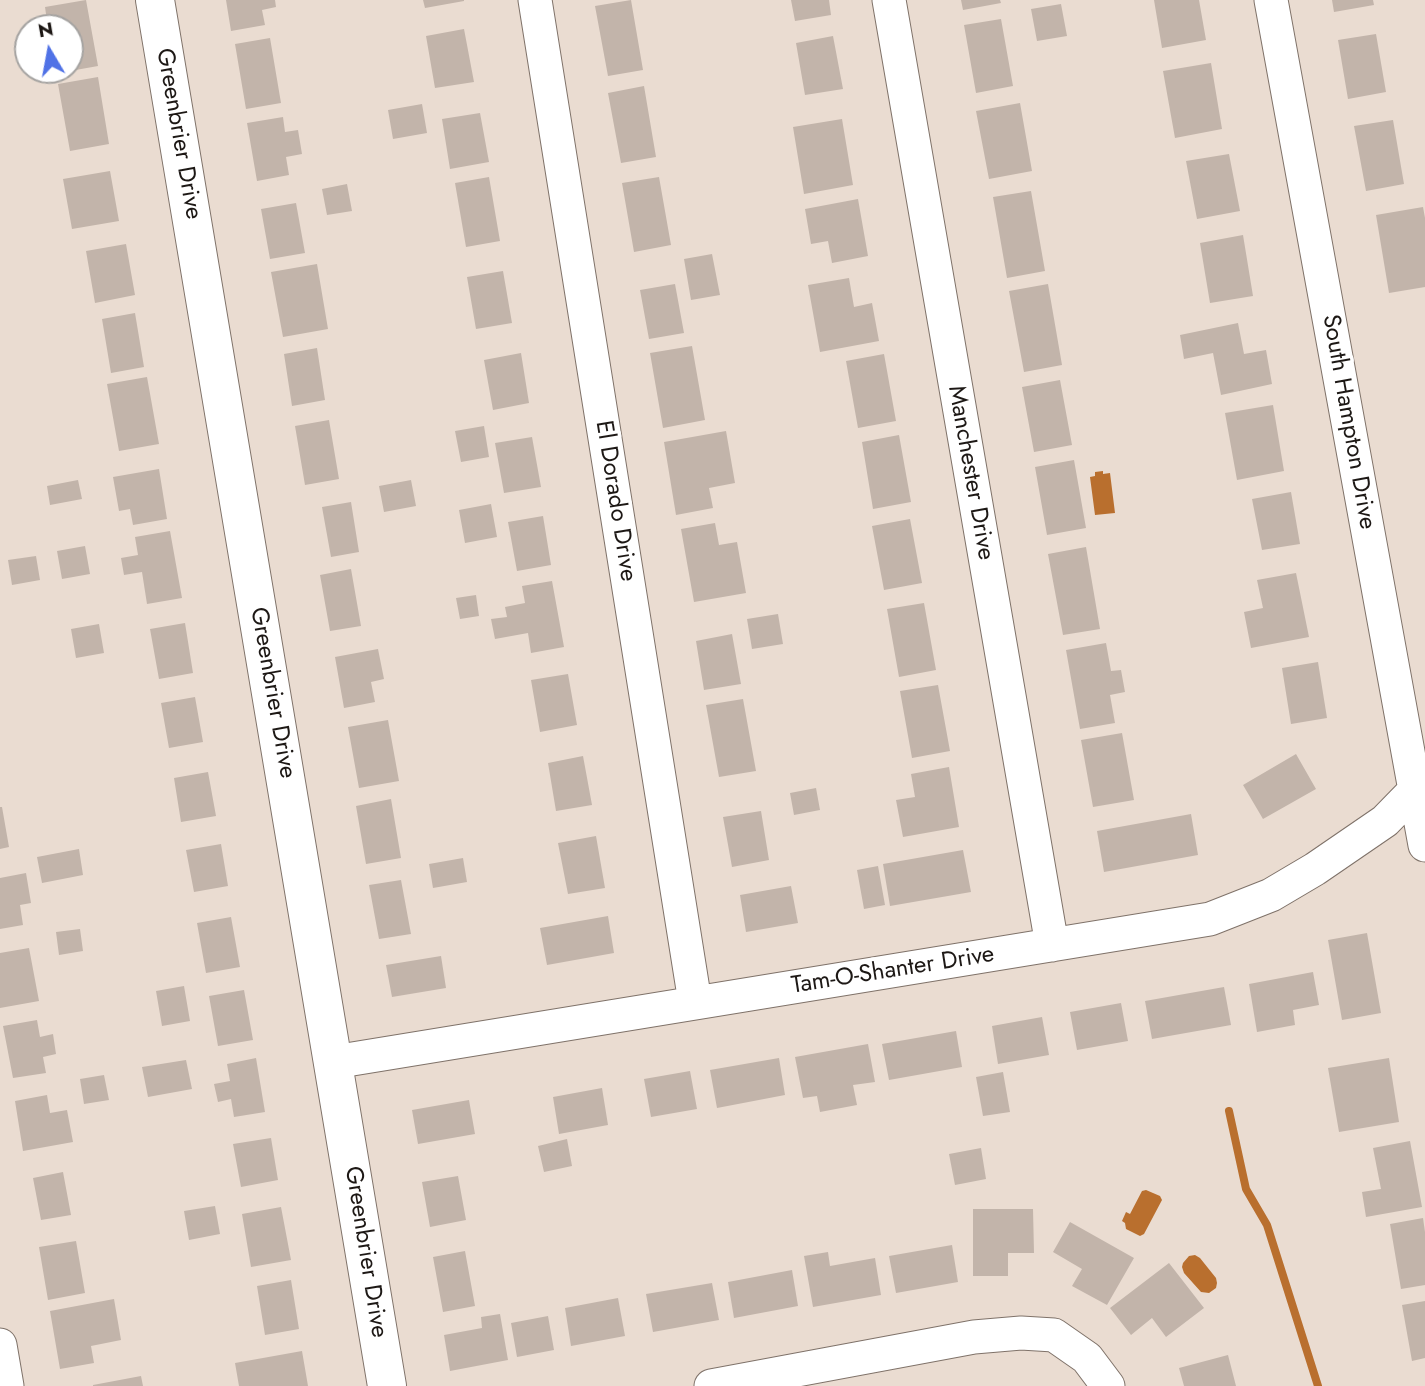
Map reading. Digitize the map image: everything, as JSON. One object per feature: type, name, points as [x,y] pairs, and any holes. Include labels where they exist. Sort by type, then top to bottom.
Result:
[{"type":"street","name":"Greenbrier Drive","points":[[155,0],[387,1386]]},
{"type":"street","name":"El Dorado Drive","points":[[536,0],[695,1002]]},
{"type":"street","name":"Manchester Drive","points":[[889,0],[1052,945]]},
{"type":"street","name":"South Hampton Drive","points":[[1271,0],[1420,785],[1425,845]]},
{"type":"street","name":"Tam-O-Shanter Drive","points":[[334,1062],[1210,919],[1271,895],[1315,869],[1385,821],[1420,785]]},
{"type":"street","points":[[711,1386],[745,1383],[974,1337],[1021,1333],[1054,1335],[1087,1358],[1108,1386]]},
{"type":"street","points":[[0,1345],[7,1386]]},
{"type":"shaded area","points":[[1103,471],[1103,474],[1110,473],[1115,513],[1095,515],[1090,477],[1095,476],[1095,472]]},
{"type":"shaded area","points":[[1142,1191],[1160,1196],[1162,1200],[1144,1234],[1140,1236],[1126,1229],[1122,1221],[1126,1212],[1130,1214]]},
{"type":"shaded area","points":[[1195,1255],[1216,1278],[1216,1288],[1209,1293],[1201,1292],[1184,1273],[1183,1263],[1189,1256]]},
{"type":"building","points":[[86,0],[98,66],[84,68],[84,14],[46,14],[45,7]]},
{"type":"building","points":[[226,0],[275,0],[276,7],[262,10],[265,25],[231,31]]},
{"type":"building","points":[[423,0],[464,0],[464,1],[425,8]]},
{"type":"building","points":[[631,0],[643,70],[608,76],[595,6]]},
{"type":"building","points":[[791,0],[829,0],[831,15],[795,21]]},
{"type":"building","points":[[961,0],[1000,0],[1001,3],[963,10]]},
{"type":"building","points":[[1154,0],[1199,0],[1206,40],[1162,48]]},
{"type":"building","points":[[1332,0],[1373,0],[1374,5],[1334,12]]},
{"type":"building","points":[[1061,4],[1067,36],[1037,41],[1031,9]]},
{"type":"building","points":[[1001,19],[1013,86],[976,93],[964,25]]},
{"type":"building","points":[[464,29],[474,82],[435,88],[426,36]]},
{"type":"building","points":[[1376,34],[1386,92],[1348,99],[1338,40]]},
{"type":"building","points":[[833,36],[843,89],[805,95],[796,43]]},
{"type":"building","points":[[270,38],[281,103],[246,109],[235,44]]},
{"type":"building","points":[[1211,63],[1222,129],[1175,138],[1163,71]]},
{"type":"building","points":[[98,77],[109,144],[70,151],[58,84],[84,84],[84,79]]},
{"type":"building","points":[[644,86],[656,157],[621,163],[608,93]]},
{"type":"building","points":[[1020,103],[1032,171],[989,179],[976,111]]},
{"type":"building","points":[[422,104],[427,133],[393,139],[388,110]]},
{"type":"building","points":[[480,113],[489,162],[450,169],[442,119]]},
{"type":"building","points":[[283,117],[285,132],[298,130],[302,154],[286,157],[289,175],[257,181],[247,123]]},
{"type":"building","points":[[842,119],[853,185],[804,194],[793,127]]},
{"type":"building","points":[[1393,120],[1404,184],[1366,191],[1354,126]]},
{"type":"building","points":[[1229,154],[1240,211],[1197,219],[1186,161]]},
{"type":"building","points":[[110,171],[119,221],[72,229],[63,179]]},
{"type":"building","points":[[489,177],[500,241],[466,247],[455,183]]},
{"type":"building","points":[[659,177],[671,245],[634,252],[622,183]]},
{"type":"building","points":[[347,184],[352,211],[327,215],[322,189]]},
{"type":"building","points":[[1031,191],[1045,271],[1007,278],[993,197]]},
{"type":"building","points":[[858,199],[868,256],[832,263],[828,241],[811,244],[805,209]]},
{"type":"building","points":[[296,203],[305,253],[270,259],[261,209]]},
{"type":"building","points":[[1423,207],[1425,287],[1389,293],[1376,215]]},
{"type":"building","points":[[1243,235],[1253,296],[1210,303],[1200,243]]},
{"type":"building","points":[[126,244],[135,295],[95,303],[86,251]]},
{"type":"building","points":[[712,254],[720,295],[691,300],[684,259]]},
{"type":"building","points":[[317,264],[328,329],[283,337],[271,272]]},
{"type":"building","points":[[503,271],[512,323],[476,329],[467,277]]},
{"type":"building","points":[[849,278],[854,307],[872,303],[879,341],[820,352],[808,285]]},
{"type":"building","points":[[675,284],[684,333],[649,339],[640,290]]},
{"type":"building","points":[[1048,284],[1062,365],[1024,372],[1009,291]]},
{"type":"building","points":[[135,313],[144,367],[111,373],[102,319]]},
{"type":"building","points":[[1238,323],[1244,354],[1266,350],[1272,384],[1221,395],[1213,353],[1184,359],[1180,335]]},
{"type":"building","points":[[692,346],[705,420],[663,428],[650,353]]},
{"type":"building","points":[[317,348],[325,400],[292,406],[284,354]]},
{"type":"building","points":[[521,353],[529,403],[493,410],[484,360]]},
{"type":"building","points":[[884,354],[896,421],[858,428],[846,361]]},
{"type":"building","points":[[147,377],[159,444],[119,451],[107,384]]},
{"type":"building","points":[[1060,380],[1072,445],[1034,452],[1022,387]]},
{"type":"building","points":[[1273,405],[1284,471],[1237,480],[1225,413]]},
{"type":"building","points":[[329,420],[339,479],[305,485],[295,426]]},
{"type":"building","points":[[484,426],[489,457],[461,462],[455,431]]},
{"type":"building","points":[[726,431],[735,483],[709,488],[713,508],[676,515],[664,442]]},
{"type":"building","points":[[899,435],[911,502],[873,509],[862,442]]},
{"type":"building","points":[[532,437],[541,487],[504,493],[495,443]]},
{"type":"building","points":[[1074,460],[1086,528],[1047,535],[1035,467]]},
{"type":"building","points":[[159,469],[167,519],[133,525],[130,509],[119,511],[113,477]]},
{"type":"building","points":[[78,480],[82,499],[50,505],[47,486]]},
{"type":"building","points":[[411,480],[416,506],[384,512],[379,486]]},
{"type":"building","points":[[1291,492],[1300,544],[1262,550],[1252,499]]},
{"type":"building","points":[[351,502],[359,552],[331,557],[322,507]]},
{"type":"building","points":[[491,504],[497,537],[465,543],[459,510]]},
{"type":"building","points":[[543,516],[551,565],[517,571],[508,522]]},
{"type":"building","points":[[910,519],[922,583],[884,590],[872,526]]},
{"type":"building","points":[[715,523],[719,545],[737,542],[746,593],[694,602],[681,529]]},
{"type":"building","points":[[170,531],[182,598],[147,604],[142,572],[124,575],[121,558],[138,555],[135,537]]},
{"type":"building","points":[[85,546],[90,574],[62,579],[57,551]]},
{"type":"building","points":[[1086,547],[1100,629],[1063,635],[1048,554]]},
{"type":"building","points":[[36,556],[40,580],[12,585],[8,560]]},
{"type":"building","points":[[351,569],[361,626],[330,631],[320,575]]},
{"type":"building","points":[[1296,573],[1309,637],[1251,648],[1244,612],[1263,608],[1257,580]]},
{"type":"building","points":[[552,581],[564,647],[531,653],[528,633],[495,639],[491,619],[507,617],[505,607],[525,603],[522,586]]},
{"type":"building","points":[[476,595],[479,616],[460,619],[456,598]]},
{"type":"building","points":[[924,603],[936,670],[899,677],[887,609]]},
{"type":"building","points":[[778,614],[783,644],[752,649],[747,619]]},
{"type":"building","points":[[185,623],[193,673],[159,679],[150,629]]},
{"type":"building","points":[[99,624],[104,653],[76,658],[71,629]]},
{"type":"building","points":[[732,634],[741,684],[704,690],[696,641]]},
{"type":"building","points":[[1106,643],[1111,671],[1121,670],[1125,692],[1110,695],[1115,723],[1080,729],[1066,650]]},
{"type":"building","points":[[378,649],[384,679],[371,682],[375,702],[344,708],[335,657]]},
{"type":"building","points":[[1318,662],[1327,718],[1291,724],[1282,668]]},
{"type":"building","points":[[568,674],[577,725],[540,732],[531,680]]},
{"type":"building","points":[[938,685],[950,751],[912,758],[900,691]]},
{"type":"building","points":[[195,697],[203,742],[169,748],[161,703]]},
{"type":"building","points":[[743,699],[756,771],[719,777],[706,705]]},
{"type":"building","points":[[388,720],[399,781],[359,788],[348,727]]},
{"type":"building","points":[[1122,733],[1134,800],[1093,807],[1081,740]]},
{"type":"building","points":[[1296,754],[1316,789],[1263,819],[1243,785]]},
{"type":"building","points":[[583,756],[592,805],[556,811],[548,763]]},
{"type":"building","points":[[949,767],[959,827],[903,837],[896,800],[915,797],[911,774]]},
{"type":"building","points":[[208,772],[216,816],[181,822],[174,778]]},
{"type":"building","points":[[816,788],[820,810],[794,815],[790,793]]},
{"type":"building","points":[[391,799],[401,858],[366,864],[356,806]]},
{"type":"building","points":[[0,807],[9,847],[0,849]]},
{"type":"building","points":[[761,811],[769,860],[732,867],[723,817]]},
{"type":"building","points":[[1191,814],[1198,855],[1104,872],[1097,831]]},
{"type":"building","points":[[596,836],[605,888],[568,894],[558,843]]},
{"type":"building","points":[[221,844],[228,886],[194,892],[186,850]]},
{"type":"building","points":[[79,849],[83,875],[42,883],[37,857]]},
{"type":"building","points":[[963,850],[971,892],[890,906],[883,864]]},
{"type":"building","points":[[463,858],[467,882],[433,888],[429,864]]},
{"type":"building","points":[[878,866],[885,905],[864,909],[857,870]]},
{"type":"building","points":[[26,873],[31,903],[20,905],[23,925],[0,929],[0,878]]},
{"type":"building","points":[[401,880],[411,934],[379,939],[369,885]]},
{"type":"building","points":[[791,886],[798,923],[746,932],[740,895]]},
{"type":"building","points":[[608,916],[614,953],[547,965],[540,928]]},
{"type":"building","points":[[231,917],[240,967],[206,973],[197,923]]},
{"type":"building","points":[[80,929],[83,951],[59,955],[56,932]]},
{"type":"building","points":[[1367,933],[1381,1013],[1342,1020],[1328,940]]},
{"type":"building","points":[[29,948],[39,1001],[0,1008],[0,953]]},
{"type":"building","points":[[441,956],[446,988],[392,997],[386,965]]},
{"type":"building","points":[[1313,972],[1319,1005],[1293,1010],[1295,1025],[1257,1032],[1249,984]]},
{"type":"building","points":[[184,986],[190,1021],[162,1026],[156,991]]},
{"type":"building","points":[[1224,987],[1231,1025],[1152,1039],[1145,1001]]},
{"type":"building","points":[[244,990],[253,1040],[218,1046],[209,996]]},
{"type":"building","points":[[1121,1003],[1128,1041],[1077,1050],[1070,1012]]},
{"type":"building","points":[[1042,1017],[1049,1055],[998,1064],[992,1026]]},
{"type":"building","points":[[37,1020],[40,1037],[53,1034],[56,1054],[43,1057],[46,1073],[13,1078],[3,1026]]},
{"type":"building","points":[[956,1031],[962,1067],[889,1080],[882,1044]]},
{"type":"building","points":[[868,1044],[875,1082],[853,1085],[857,1105],[820,1112],[817,1096],[803,1098],[795,1057]]},
{"type":"building","points":[[256,1058],[265,1112],[234,1117],[231,1099],[218,1102],[214,1084],[230,1081],[227,1064]]},
{"type":"building","points":[[779,1058],[785,1095],[717,1108],[710,1070]]},
{"type":"building","points":[[1389,1058],[1399,1122],[1339,1132],[1328,1068]]},
{"type":"building","points":[[186,1060],[192,1089],[148,1097],[142,1067]]},
{"type":"building","points":[[690,1071],[697,1109],[651,1117],[644,1079]]},
{"type":"building","points":[[1003,1072],[1010,1112],[983,1116],[976,1077]]},
{"type":"building","points":[[104,1075],[109,1100],[84,1104],[80,1079]]},
{"type":"building","points":[[602,1088],[608,1125],[559,1134],[553,1097]]},
{"type":"building","points":[[47,1095],[50,1113],[67,1110],[73,1142],[23,1151],[15,1101]]},
{"type":"building","points":[[469,1100],[475,1134],[418,1144],[412,1110]]},
{"type":"building","points":[[271,1138],[278,1180],[241,1187],[233,1144]]},
{"type":"building","points":[[567,1139],[572,1166],[544,1172],[538,1146]]},
{"type":"building","points":[[1410,1141],[1422,1207],[1366,1217],[1362,1192],[1381,1189],[1373,1148]]},
{"type":"building","points":[[981,1148],[986,1179],[955,1185],[949,1154]]},
{"type":"building","points":[[63,1172],[71,1215],[41,1220],[33,1178]]},
{"type":"building","points":[[458,1176],[466,1220],[430,1227],[422,1182]]},
{"type":"building","points":[[215,1206],[220,1234],[189,1240],[184,1211]]},
{"type":"building","points":[[281,1207],[291,1260],[251,1267],[242,1214]]},
{"type":"building","points":[[973,1209],[1033,1209],[1034,1253],[1008,1253],[1008,1276],[973,1276]]},
{"type":"building","points":[[1423,1218],[1425,1285],[1401,1289],[1390,1224]]},
{"type":"building","points":[[1070,1222],[1134,1258],[1107,1305],[1072,1286],[1082,1269],[1053,1252]]},
{"type":"building","points":[[76,1241],[85,1293],[48,1300],[39,1247]]},
{"type":"building","points":[[952,1245],[958,1282],[896,1293],[889,1256]]},
{"type":"building","points":[[465,1251],[475,1306],[443,1312],[433,1257]]},
{"type":"building","points":[[828,1252],[830,1266],[875,1258],[881,1295],[813,1307],[804,1256]]},
{"type":"building","points":[[1169,1263],[1204,1308],[1166,1337],[1152,1318],[1131,1335],[1110,1308]]},
{"type":"building","points":[[792,1270],[798,1306],[734,1318],[728,1282]]},
{"type":"building","points":[[291,1280],[299,1329],[265,1335],[257,1286]]},
{"type":"building","points":[[712,1283],[719,1320],[653,1332],[646,1294]]},
{"type":"building","points":[[618,1298],[625,1336],[571,1346],[565,1308]]},
{"type":"building","points":[[114,1299],[121,1340],[91,1346],[94,1363],[60,1369],[50,1311]]},
{"type":"building","points":[[1425,1301],[1425,1358],[1412,1361],[1402,1305]]},
{"type":"building","points":[[500,1314],[508,1360],[450,1371],[444,1335],[482,1328],[481,1317]]},
{"type":"building","points":[[548,1316],[554,1350],[517,1357],[511,1323]]},
{"type":"building","points":[[302,1351],[308,1386],[239,1386],[235,1363]]},
{"type":"building","points":[[1228,1355],[1236,1386],[1184,1386],[1179,1368]]},
{"type":"building","points":[[141,1376],[143,1386],[93,1386],[93,1385]]},
{"type":"waterway","points":[[1229,1111],[1246,1189],[1267,1225],[1318,1386]]}]
